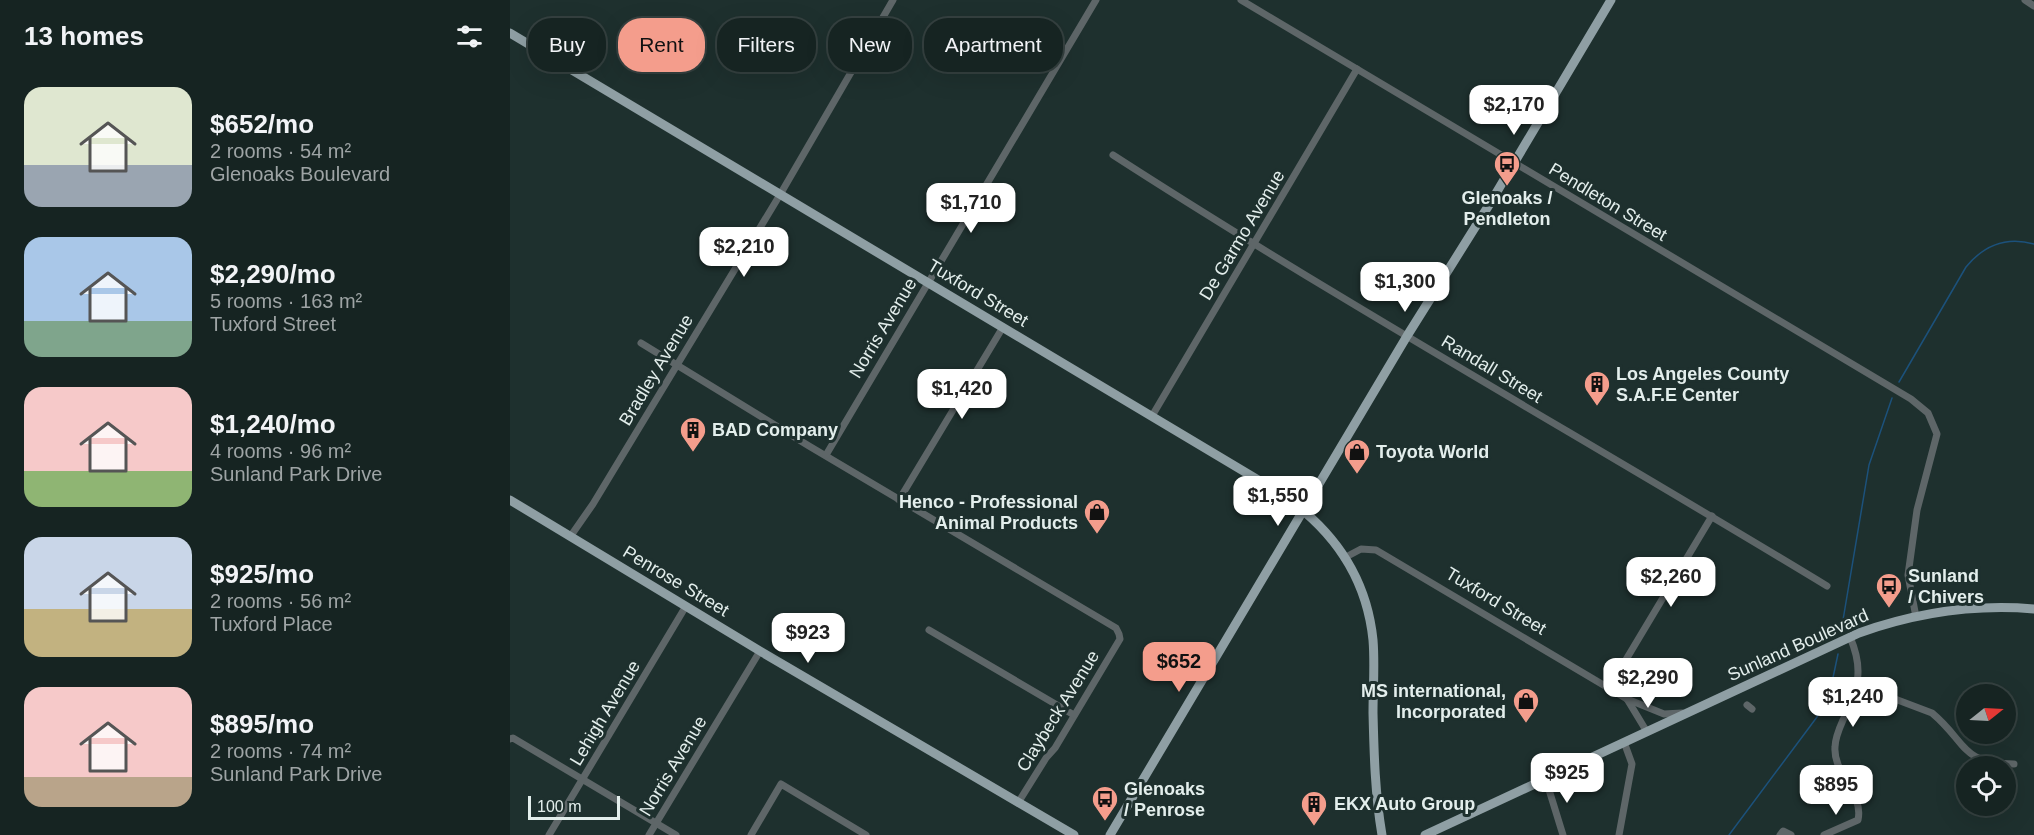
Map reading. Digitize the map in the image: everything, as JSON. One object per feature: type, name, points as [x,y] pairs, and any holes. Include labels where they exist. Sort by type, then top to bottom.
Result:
[{"type":"main road","points":[[1110,835],[1407,336],[1611,0]]},
{"type":"main road","name":"Tuxford Street","points":[[510,33],[1152,416],[1304,510],[1332,540],[1344,558],[1360,588],[1368,612],[1373,641],[1375,783],[1382,835]]},
{"type":"main road","name":"Penrose Street","points":[[510,500],[760,651],[1074,835]]},
{"type":"main road","name":"Sunland Boulevard","points":[[1425,835],[1435,833],[1850,637],[1880,626],[1916,617],[1958,610],[1996,607],[2034,609]]},
{"type":"street","name":"Bradley Avenue","points":[[570,537],[593,504],[781,194],[893,0]]},
{"type":"street","name":"Norris Avenue","points":[[825,455],[1096,0]]},
{"type":"street","name":"Pendleton Street","points":[[1241,0],[1911,399],[1928,412],[1937,434],[1917,510],[1908,575],[1916,617]]},
{"type":"street","points":[[2025,0],[2034,6]]},
{"type":"street","name":"De Garmo Avenue","points":[[1152,416],[1357,69]]},
{"type":"street","name":"Randall Street","points":[[1113,155],[1253,244],[1827,586]]},
{"type":"street","points":[[641,343],[899,500],[1003,327]]},
{"type":"street","name":"Claybeck Avenue","points":[[899,500],[1116,628],[1119,634],[1120,639],[1018,803]]},
{"type":"street","points":[[1609,688],[1712,516]]},
{"type":"street","name":"Tuxford Street","points":[[1344,558],[1361,549],[1376,550],[1627,699],[1664,714],[1676,715],[1699,708]]},
{"type":"street","name":"Lehigh Avenue","points":[[549,835],[686,606]]},
{"type":"street","points":[[929,630],[1074,715]]},
{"type":"street","points":[[1824,835],[1858,820],[1860,813],[1858,803],[1837,764],[1835,747],[1839,730],[1858,685],[1860,671],[1857,653],[1850,637]]},
{"type":"street","name":"Norris Avenue","points":[[649,835],[760,651]]},
{"type":"street","points":[[1858,685],[1932,713],[1973,756]]},
{"type":"street","name":"Tuxford Street","points":[[1627,699],[1647,732]]},
{"type":"street","points":[[510,739],[513,738],[676,835]]},
{"type":"street","points":[[1619,835],[1632,764],[1624,742]]},
{"type":"street","points":[[1546,780],[1563,835]]},
{"type":"street","points":[[751,835],[781,784],[866,835]]},
{"type":"street","points":[[1780,835],[1783,831],[1791,835]]},
{"type":"waterway","points":[[1899,382],[1966,267],[1973,259],[1996,244],[2014,241],[2034,244]]},
{"type":"waterway","points":[[1842,626],[1869,465],[1892,398]]},
{"type":"waterway","points":[[1729,835],[1817,717],[1831,687],[1838,654]]},
{"type":"place","name":"Glenoaks / Pendleton","points":[[1507,187]]},
{"type":"place","name":"Los Angeles County S.A.F.E Center","points":[[1597,407]]},
{"type":"place","name":"BAD Company","points":[[693,453]]},
{"type":"place","name":"Toyota World","points":[[1357,475]]},
{"type":"place","name":"Henco - Professional Animal Products","points":[[1097,535]]},
{"type":"place","name":"Sunland / Chivers","points":[[1889,609]]},
{"type":"place","name":"MS international, Incorporated","points":[[1526,724]]},
{"type":"place","name":"Glenoaks / Penrose","points":[[1105,822]]},
{"type":"place","name":"EKX Auto Group","points":[[1314,827]]}]
